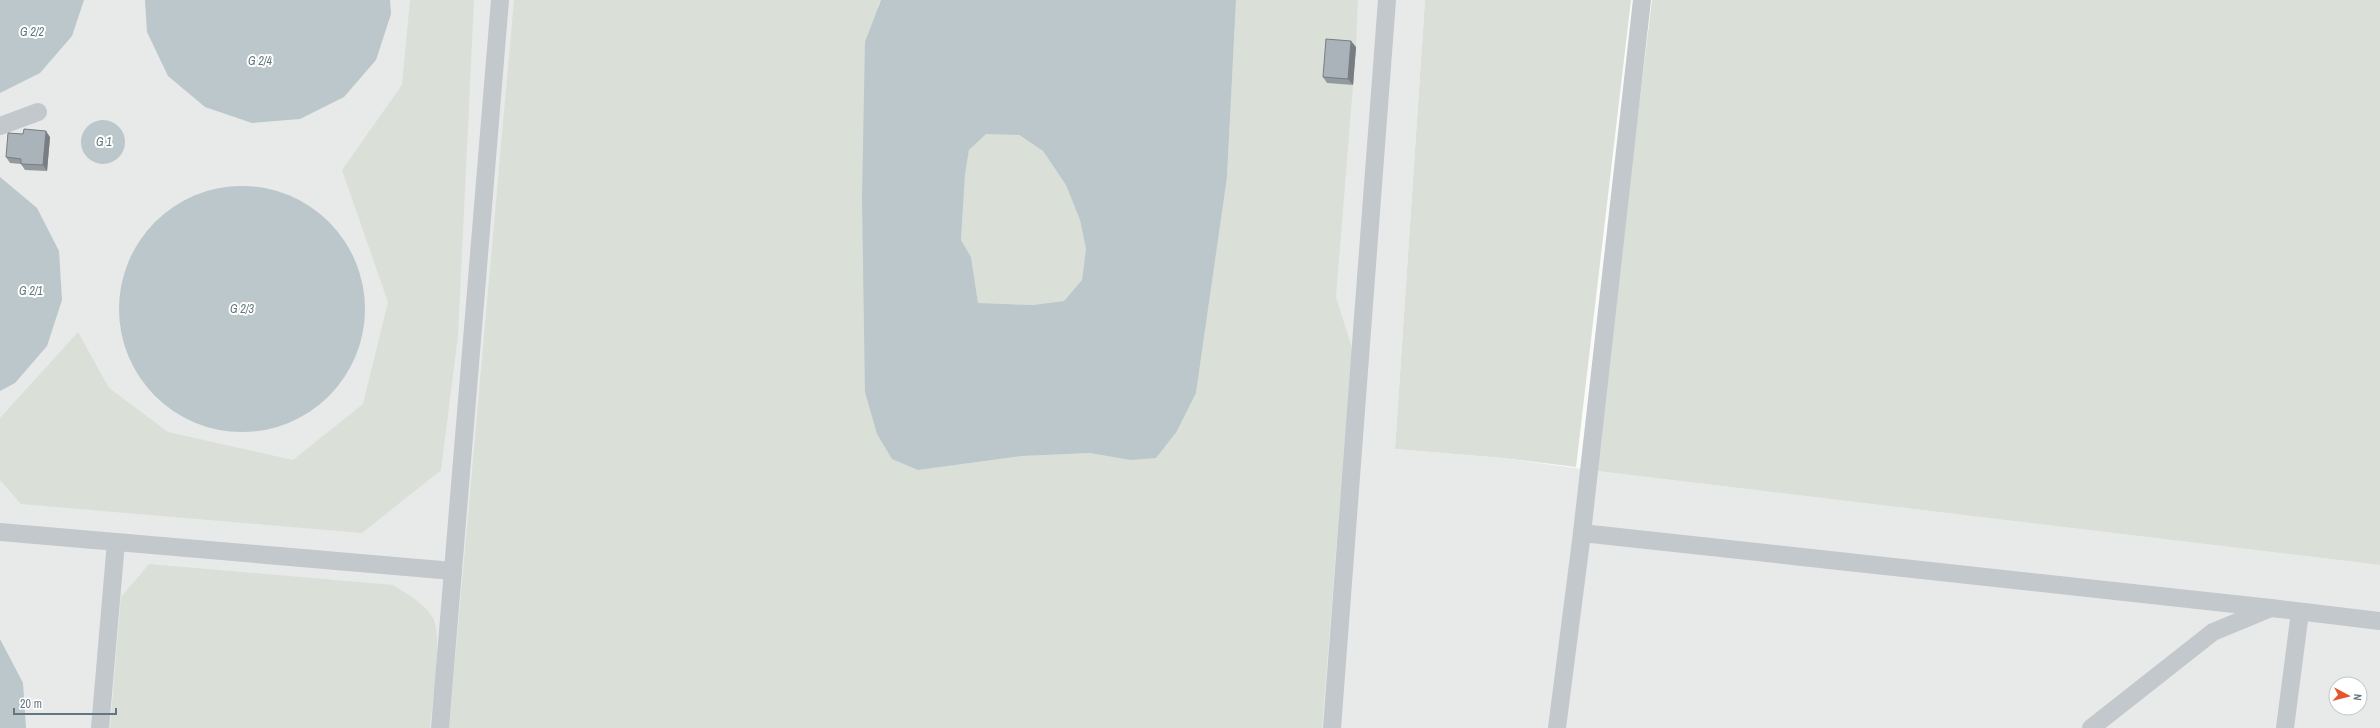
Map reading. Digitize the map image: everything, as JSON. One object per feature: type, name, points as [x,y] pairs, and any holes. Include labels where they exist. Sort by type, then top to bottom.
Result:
[{"type":"lane","points":[[440,728],[500,0]]},
{"type":"lane","points":[[1332,728],[1387,0]]},
{"type":"lane","points":[[1557,728],[1582,533],[1642,0]]},
{"type":"lane","points":[[0,126],[38,112]]},
{"type":"lane","points":[[0,532],[453,571]]},
{"type":"lane","points":[[1582,533],[2380,621]]},
{"type":"lane","points":[[100,728],[116,542]]},
{"type":"lane","points":[[2091,728],[2213,632],[2271,608]]},
{"type":"lane","points":[[2285,728],[2300,612]]},
{"type":"shaded area","points":[[0,0],[1425,0],[1395,449],[1503,458],[1597,471],[2380,565],[2380,728],[0,728]]},
{"type":"shaded area","points":[[410,0],[474,0],[458,336],[441,470],[362,533],[21,504],[0,480],[0,418],[78,332],[109,388],[168,432],[293,460],[363,404],[388,302],[342,170],[402,85]]},
{"type":"shaded area","points":[[514,0],[881,0],[878,5],[918,470],[1022,456],[1090,453],[1130,460],[1177,431],[1196,393],[1227,177],[1236,0],[1358,0],[1356,47],[1327,83],[1353,85],[1336,297],[1352,348],[1322,728],[449,728]]},
{"type":"shaded area","points":[[1425,0],[1631,0],[1576,467],[1503,458],[1395,449]]},
{"type":"shaded area","points":[[1652,0],[2380,0],[2380,565],[1597,471],[1595,463]]},
{"type":"shaded area","points":[[986,133],[1018,135],[1043,151],[1066,185],[1080,220],[1086,249],[1082,280],[1064,301],[1033,305],[978,303],[971,257],[961,240],[965,173],[969,150]]},
{"type":"shaded area","points":[[149,564],[393,585],[415,599],[425,608],[433,618],[436,627],[437,654],[430,728],[110,728],[121,597]]},
{"type":"water","name":"G 2/2","points":[[0,0],[84,0],[72,36],[40,73],[0,93]]},
{"type":"water","name":"G 2/4","points":[[145,0],[390,0],[391,14],[376,60],[344,97],[300,119],[252,123],[205,107],[168,76],[147,32]]},
{"type":"water","points":[[881,0],[1236,0],[1227,177],[1196,393],[1177,431],[1156,458],[1130,460],[1090,453],[1022,456],[918,470],[892,459],[877,434],[865,392],[862,198],[865,42]],"holes":[[[986,134],[1019,135],[1043,151],[1066,185],[1080,220],[1086,249],[1082,280],[1064,301],[1033,305],[978,303],[971,257],[961,240],[965,174],[969,150]]]},
{"type":"water","name":"G 1","points":[[103,120],[115,124],[121,130],[125,142],[121,154],[115,160],[103,164],[91,160],[85,154],[81,142],[85,130],[91,124]]},
{"type":"water","name":"G 2/1","points":[[0,177],[37,208],[59,251],[62,300],[47,346],[15,383],[0,391]]},
{"type":"water","name":"G 2/3","points":[[230,186],[254,186],[278,191],[300,200],[311,206],[329,222],[345,240],[356,262],[363,285],[365,309],[363,333],[356,356],[345,378],[329,396],[311,412],[278,427],[254,432],[230,432],[206,427],[173,412],[155,396],[139,378],[128,356],[121,333],[119,321],[119,297],[124,273],[139,240],[155,222],[173,206],[195,195],[218,188]]},
{"type":"water","points":[[0,639],[23,683],[26,728],[0,728]]},
{"type":"building","points":[[1326,39],[1351,41],[1348,79],[1323,77]]},
{"type":"building","points":[[24,129],[46,131],[43,165],[21,164],[21,159],[6,157],[8,133],[23,134]]}]
